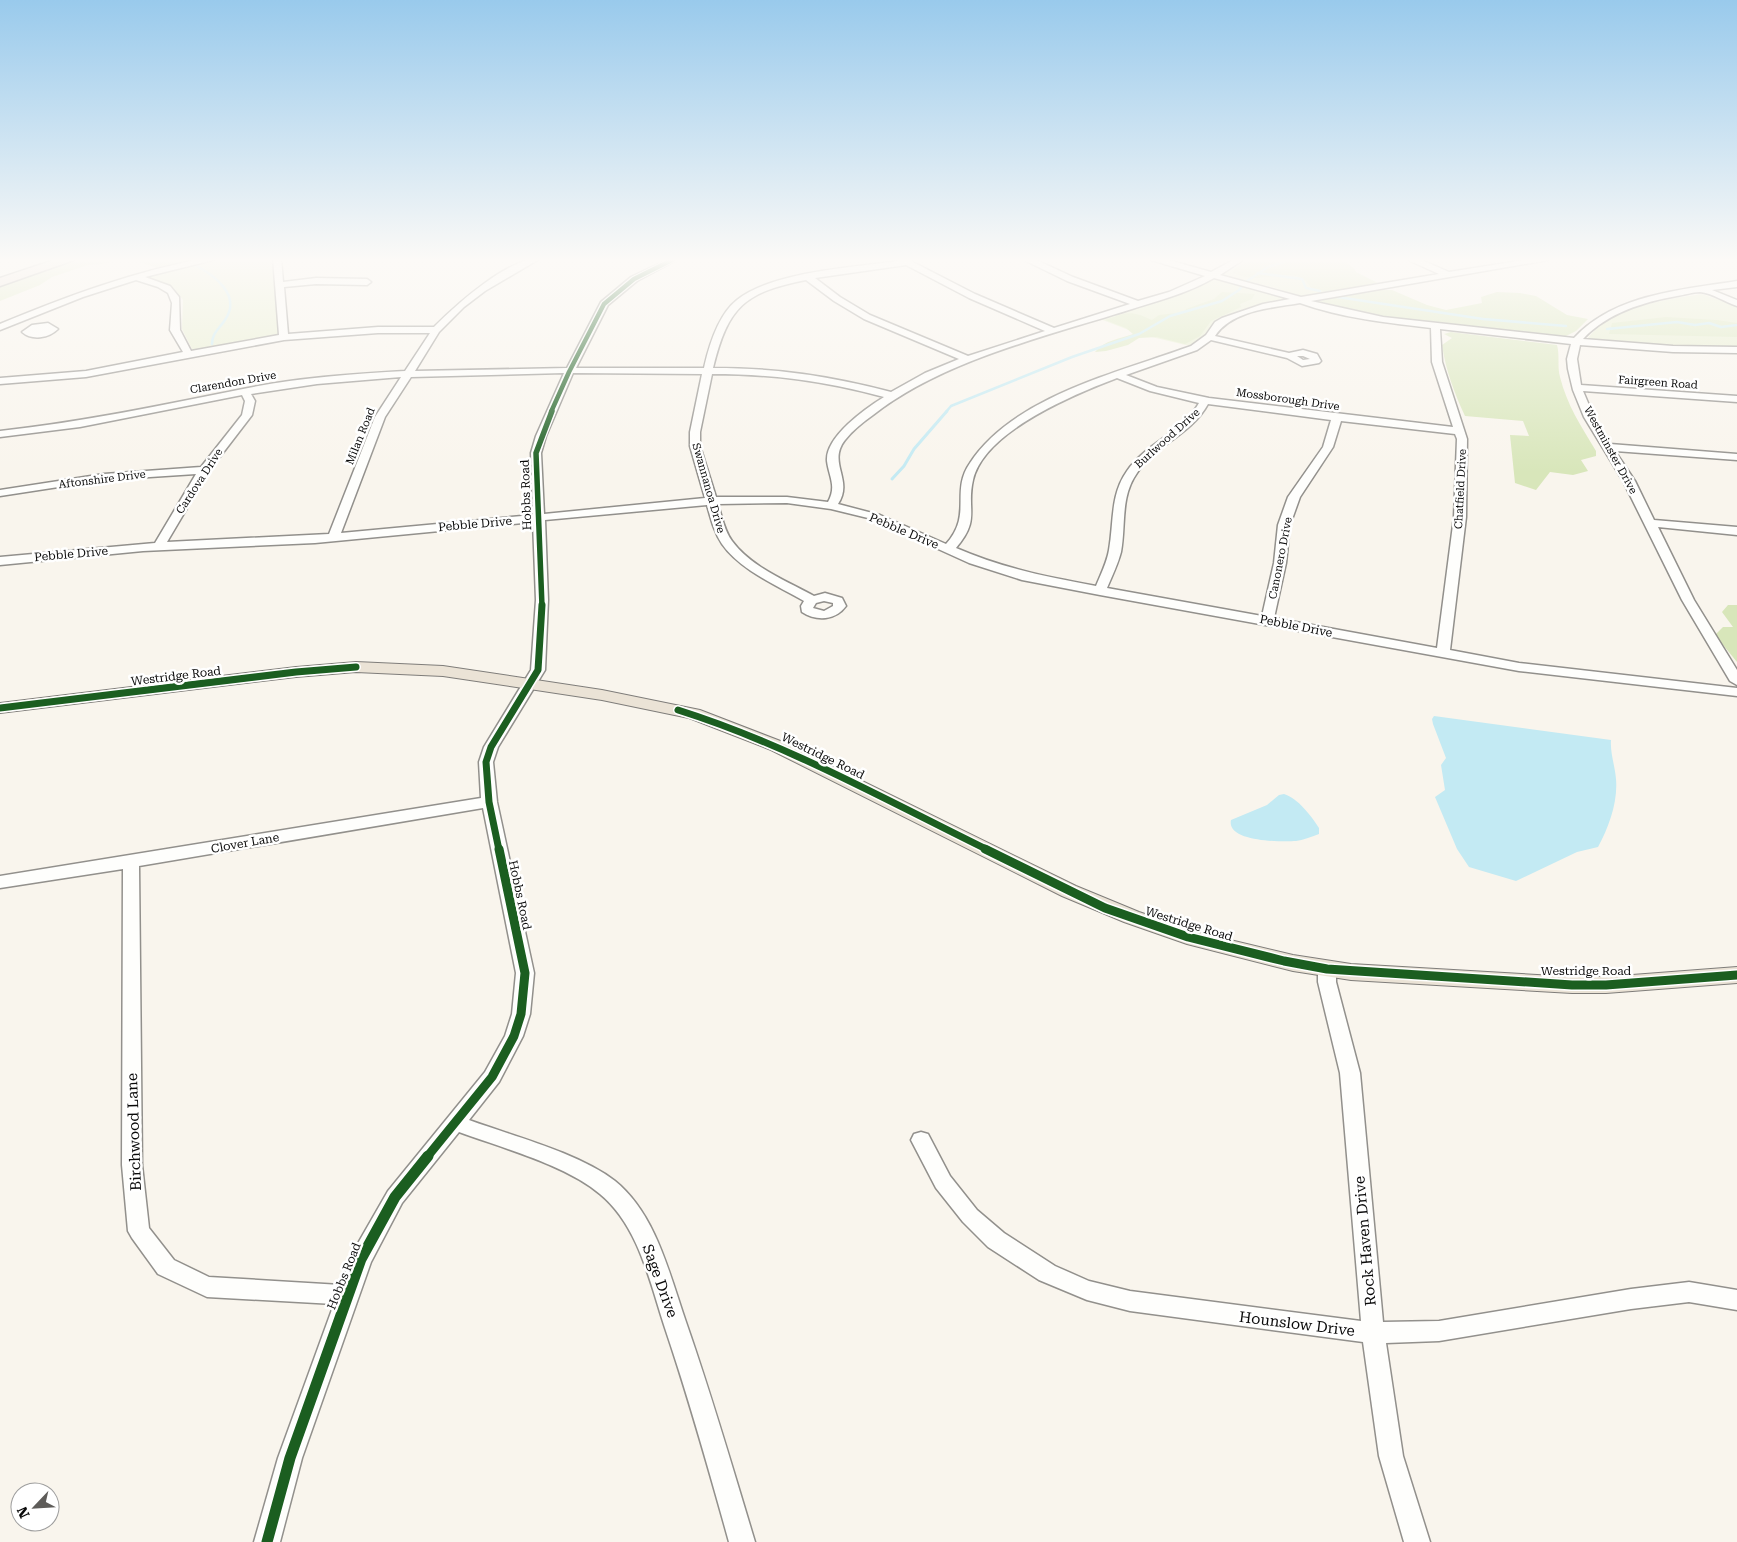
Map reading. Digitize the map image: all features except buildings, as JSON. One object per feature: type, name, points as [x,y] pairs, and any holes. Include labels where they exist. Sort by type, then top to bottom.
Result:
[{"type":"main road","name":"Westridge Road","points":[[0,708],[296,672],[356,668],[443,671],[531,684],[636,701],[686,712],[722,724],[800,756],[1105,908],[1197,940],[1284,961],[1327,969],[1377,974],[1572,985],[1606,985],[1737,975]]},
{"type":"street","points":[[175,330],[178,338],[189,354]]},
{"type":"street","points":[[283,330],[284,337]]},
{"type":"street","points":[[0,381],[86,374],[284,337],[378,330],[436,330]]},
{"type":"street","name":"Milan Road","points":[[334,537],[380,417],[405,375],[436,330]]},
{"type":"street","name":"Hobbs Road","points":[[267,1542],[290,1458],[361,1259],[395,1197],[492,1077],[514,1036],[522,1014],[525,973],[489,802],[486,762],[490,747],[538,670],[542,613],[536,452],[541,436],[591,330]]},
{"type":"street","name":"Swannanoa Drive","points":[[723,330],[717,340],[709,372],[695,432],[695,446],[723,537],[736,553],[766,576],[812,600]]},
{"type":"street","points":[[898,330],[966,359]]},
{"type":"street","points":[[831,506],[839,491],[833,468],[834,448],[844,435],[890,395],[928,374],[966,359],[1056,330]]},
{"type":"street","points":[[948,549],[959,538],[966,527],[968,480],[973,466],[989,447],[1013,425],[1043,406],[1071,392],[1194,348],[1209,337],[1214,330]]},
{"type":"street","name":"Chatfield Drive","points":[[1435,330],[1437,362],[1462,439],[1460,518],[1443,654]]},
{"type":"street","points":[[1463,330],[1577,342],[1673,349],[1737,350]]},
{"type":"street","points":[[1577,342],[1587,330]]},
{"type":"street","points":[[1209,337],[1292,356]]},
{"type":"street","name":"Westminster Drive","points":[[1577,342],[1572,360],[1578,388],[1590,418],[1650,523],[1697,616],[1737,681]]},
{"type":"street","name":"Clarendon Drive","points":[[0,434],[64,427],[245,391],[334,379],[405,375],[500,372],[758,371],[794,374],[852,385],[890,395]]},
{"type":"street","name":"Mossborough Drive","points":[[1118,375],[1149,389],[1205,401],[1459,431]]},
{"type":"street","name":"Fairgreen Road","points":[[1578,388],[1737,399]]},
{"type":"street","name":"Cardova Drive","points":[[159,546],[204,470],[246,415],[250,401],[245,391]]},
{"type":"street","name":"Burlwood Drive","points":[[1100,591],[1115,552],[1119,497],[1132,471],[1143,459],[1192,419],[1205,401]]},
{"type":"street","name":"Canonero Drive","points":[[1267,621],[1280,564],[1284,525],[1294,497],[1328,447],[1337,418]]},
{"type":"street","points":[[1608,447],[1737,457]]},
{"type":"street","name":"Aftonshire Drive","points":[[0,493],[104,477],[204,470]]},
{"type":"street","name":"Pebble Drive","points":[[0,560],[159,546],[258,543],[334,537],[712,501],[758,499],[831,506],[876,517],[948,549],[999,569],[1026,577],[1519,667],[1737,692]]},
{"type":"street","points":[[1650,523],[1737,531]]},
{"type":"street","name":"Clover Lane","points":[[0,882],[132,862],[489,802]]},
{"type":"street","name":"Birchwood Lane","points":[[132,862],[132,1165],[139,1231],[166,1267],[207,1287],[347,1295]]},
{"type":"street","name":"Rock Haven Drive","points":[[1327,969],[1327,982],[1354,1096],[1373,1333],[1391,1456],[1417,1542]]},
{"type":"street","name":"Sage Drive","points":[[456,1123],[578,1168],[608,1188],[626,1207],[640,1228],[656,1268],[703,1406],[742,1542]]},
{"type":"street","name":"Hounslow Drive","points":[[921,1140],[943,1182],[970,1216],[996,1240],[1047,1273],[1087,1290],[1130,1301],[1373,1333],[1439,1331],[1631,1299],[1689,1292],[1737,1300]]},
{"type":"green space","points":[[182,330],[278,330],[279,336],[193,351]]},
{"type":"green space","points":[[1128,330],[1208,330],[1198,342],[1190,346]]},
{"type":"green space","points":[[1128,330],[1204,330],[1200,336],[1185,344],[1157,337],[1139,338],[1128,345],[1095,352],[1108,342],[1133,334]]},
{"type":"green space","points":[[1504,330],[1577,330],[1566,336]]},
{"type":"green space","points":[[1596,330],[1737,330],[1737,349],[1662,346],[1587,339]]},
{"type":"green space","points":[[1610,330],[1737,330],[1737,337],[1609,334]]},
{"type":"green space","points":[[1451,332],[1557,345],[1559,373],[1566,397],[1596,451],[1596,456],[1581,460],[1588,471],[1573,475],[1550,472],[1536,490],[1515,483],[1510,435],[1529,436],[1523,421],[1465,416],[1451,381],[1442,345],[1452,338],[1444,334]]},
{"type":"green space","points":[[1728,605],[1737,605],[1737,662],[1715,635],[1723,627],[1733,627],[1722,612]]},
{"type":"water","points":[[1434,716],[1611,740],[1616,779],[1616,797],[1609,823],[1598,847],[1577,852],[1516,881],[1469,867],[1457,849],[1435,797],[1445,790],[1441,765],[1446,758],[1433,724],[1432,719]]},
{"type":"water","points":[[1284,794],[1294,799],[1304,808],[1319,828],[1319,834],[1296,841],[1268,841],[1246,837],[1237,833],[1232,827],[1231,820],[1267,805],[1279,795]]},
{"type":"waterway","points":[[212,344],[212,340],[218,330]]},
{"type":"waterway","points":[[946,412],[951,406],[1072,357],[1146,330]]},
{"type":"waterway","points":[[892,479],[904,466],[914,449],[947,411]]},
{"type":"cycle path","points":[[267,1542],[290,1458],[361,1259],[395,1197],[492,1077],[514,1036],[521,1014],[525,973],[489,802],[486,762],[491,747],[538,670],[542,600],[536,453],[541,436],[569,372],[591,330]]},
{"type":"cycle path","points":[[0,708],[296,672],[356,667]]},
{"type":"cycle path","points":[[678,710],[722,724],[777,746],[1105,908],[1188,937],[1284,961],[1327,969],[1572,985],[1606,985],[1737,975]]}]
